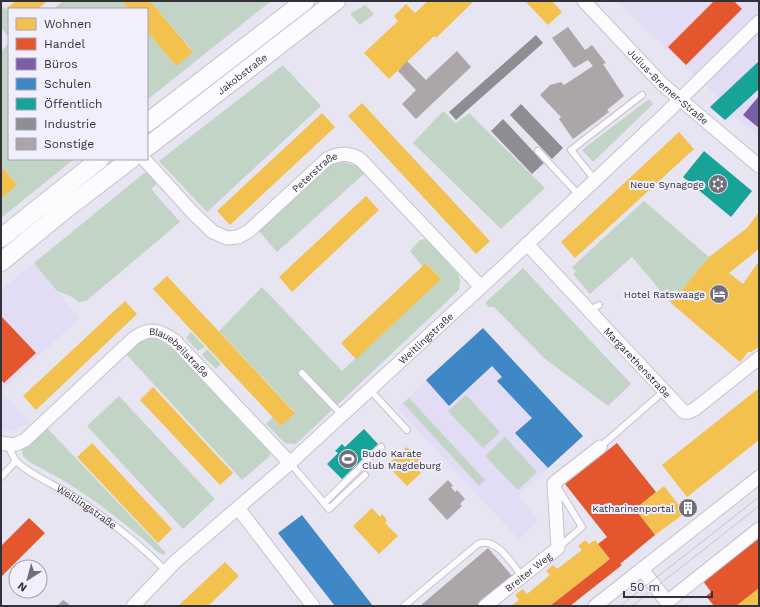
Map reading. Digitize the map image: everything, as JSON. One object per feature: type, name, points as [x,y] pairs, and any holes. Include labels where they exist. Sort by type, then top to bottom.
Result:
[{"type":"street","name":"Jakobstraße","points":[[148,122],[305,1]]},
{"type":"street","name":"Jakobstraße","points":[[148,146],[336,1]]},
{"type":"street","name":"Julius-Bremer-Straße","points":[[584,1],[662,84],[759,166]]},
{"type":"street","name":"Weitlingstraße","points":[[133,606],[166,571],[290,463],[481,287],[680,100],[759,22]]},
{"type":"street","name":"Peterstraße","points":[[145,160],[206,226],[216,234],[227,238],[238,237],[249,231],[327,159],[337,155],[351,155],[362,160],[481,287]]},
{"type":"street","points":[[1,238],[99,160]]},
{"type":"street","points":[[1,262],[67,208],[130,160]]},
{"type":"street","name":"Margarethenstraße","points":[[527,244],[594,308],[681,410],[686,412],[692,411],[759,358]]},
{"type":"street","name":"Blauebeilstraße","points":[[5,444],[20,443],[30,437],[134,338],[150,330],[164,334],[176,341],[290,463]]},
{"type":"street","points":[[554,483],[600,446]]},
{"type":"street","points":[[595,606],[759,477]]},
{"type":"street","name":"Breiter Weg","points":[[485,606],[558,548],[554,483]]},
{"type":"street","points":[[238,508],[313,606]]},
{"type":"street","points":[[642,569],[667,604],[756,534]]},
{"type":"lane","points":[[595,180],[571,150],[642,95]]},
{"type":"lane","points":[[538,151],[579,195]]},
{"type":"lane","points":[[302,373],[342,415]]},
{"type":"lane","points":[[370,390],[407,430]]},
{"type":"lane","points":[[600,446],[623,428],[664,391]]},
{"type":"lane","name":"Weitlingstraße","points":[[5,444],[16,461],[106,518],[137,543],[166,571]]},
{"type":"lane","points":[[324,503],[381,447]]},
{"type":"lane","points":[[1,477],[16,461]]},
{"type":"lane","points":[[290,463],[329,509],[365,475]]},
{"type":"lane","points":[[554,483],[582,527],[558,548]]},
{"type":"lane","points":[[404,606],[482,542],[491,543],[496,547],[522,576]]},
{"type":"shaded area","points":[[616,1],[759,1],[759,136],[734,116],[726,121],[709,107],[718,97]]},
{"type":"shaded area","points":[[34,263],[80,318],[1,391],[1,289]]},
{"type":"shaded area","points":[[483,328],[583,436],[518,496],[539,520],[518,539],[397,408]]},
{"type":"shaded area","points":[[1,391],[31,423],[15,429],[1,430]]},
{"type":"green space","points":[[63,1],[122,1],[127,8],[54,8]]},
{"type":"green space","points":[[150,1],[271,1],[148,99],[148,32],[176,66],[193,51]]},
{"type":"green space","points":[[365,5],[374,14],[360,25],[350,14]]},
{"type":"green space","points":[[4,7],[8,11],[8,36],[1,28],[1,10]]},
{"type":"green space","points":[[8,45],[8,160],[73,160],[1,218],[1,199],[17,185],[1,166],[1,51]]},
{"type":"green space","points":[[283,65],[321,106],[207,212],[159,161]]},
{"type":"green space","points":[[649,99],[653,104],[593,162],[582,150]]},
{"type":"green space","points":[[443,111],[456,123],[469,113],[545,188],[501,229],[413,143]]},
{"type":"green space","points":[[343,162],[355,165],[366,172],[277,252],[258,230],[328,167],[332,164]]},
{"type":"green space","points":[[148,170],[159,182],[151,189],[180,222],[86,301],[79,302],[72,297],[57,291],[34,263]]},
{"type":"green space","points":[[644,201],[709,257],[671,303],[632,257],[590,294],[573,274],[576,271],[572,267]]},
{"type":"green space","points":[[425,239],[458,274],[460,280],[459,290],[296,444],[285,443],[266,424],[273,417],[281,426],[295,412],[219,331],[262,287],[342,371],[441,279],[427,263],[423,267],[410,251],[420,240]]},
{"type":"green space","points":[[523,268],[631,384],[608,406],[544,358],[494,307],[489,307],[485,303]]},
{"type":"green space","points":[[191,332],[205,347],[198,351],[186,338]]},
{"type":"green space","points":[[147,338],[157,339],[173,349],[270,453],[269,457],[242,480],[125,353],[136,343]]},
{"type":"green space","points":[[207,349],[221,364],[216,369],[202,355]]},
{"type":"green space","points":[[466,395],[500,432],[483,448],[448,411]]},
{"type":"green space","points":[[119,396],[215,499],[183,529],[87,426]]},
{"type":"green space","points":[[409,398],[485,480],[479,486],[403,403]]},
{"type":"green space","points":[[47,428],[166,553],[163,555],[158,552],[99,504],[66,482],[28,461],[23,456],[21,446],[30,443]]},
{"type":"green space","points":[[505,437],[537,472],[518,490],[485,456]]},
{"type":"building: Wohnen","points":[[16,1],[47,1],[39,8],[7,8]]},
{"type":"building: Wohnen","points":[[122,1],[150,1],[193,52],[176,66],[148,32],[148,8],[127,8]]},
{"type":"building: Wohnen","points":[[428,1],[474,1],[436,38],[434,36],[389,79],[364,53],[398,21],[394,16],[406,4],[415,13]]},
{"type":"building: Wohnen","points":[[525,1],[552,1],[562,12],[548,25]]},
{"type":"building: Wohnen","points":[[362,103],[490,241],[476,254],[348,116]]},
{"type":"building: Wohnen","points":[[322,113],[335,127],[230,225],[217,211]]},
{"type":"building: Wohnen","points":[[679,132],[694,149],[575,258],[561,242]]},
{"type":"building: Wohnen","points":[[1,166],[17,185],[1,199]]},
{"type":"building: Wohnen","points":[[366,196],[379,210],[292,292],[279,277]]},
{"type":"building: Wohnen","name":"Hotel Ratswaage","points":[[759,212],[759,249],[729,273],[743,284],[759,261],[759,347],[751,352],[748,352],[740,362],[671,303],[709,257],[747,228]]},
{"type":"building: Wohnen","points":[[426,263],[441,279],[356,359],[341,343]]},
{"type":"building: Wohnen","points":[[167,276],[295,413],[281,426],[153,289]]},
{"type":"building: Wohnen","points":[[125,301],[137,314],[36,410],[23,396]]},
{"type":"building: Wohnen","points":[[153,387],[233,473],[220,485],[140,400]]},
{"type":"building: Wohnen","points":[[759,388],[759,440],[687,497],[662,465]]},
{"type":"building: Wohnen","points":[[92,443],[172,529],[158,543],[77,457]]},
{"type":"building: Wohnen","points":[[407,447],[412,452],[410,454],[415,459],[416,457],[424,466],[419,471],[421,473],[407,486],[387,465]]},
{"type":"building: Wohnen","points":[[664,486],[685,513],[655,535],[635,509]]},
{"type":"building: Wohnen","points":[[372,508],[380,517],[382,514],[387,520],[385,523],[398,536],[379,554],[353,526]]},
{"type":"building: Wohnen","points":[[585,540],[589,544],[595,540],[610,559],[550,606],[511,606],[519,600],[515,595],[523,589],[527,594],[550,575],[546,571],[553,565],[557,569],[582,550],[578,546]]},
{"type":"building: Wohnen","points":[[225,562],[239,576],[208,606],[178,606]]},
{"type":"building: Wohnen","points":[[759,588],[759,606],[736,606]]},
{"type":"building: Handel","points":[[714,1],[734,1],[742,9],[686,65],[668,47]]},
{"type":"building: Handel","points":[[1,316],[36,353],[4,383],[1,380]]},
{"type":"building: Handel","points":[[617,443],[656,492],[635,509],[655,535],[620,564],[622,565],[570,606],[550,606],[610,559],[598,544],[607,537],[565,484]]},
{"type":"building: Handel","points":[[29,518],[45,533],[19,559],[8,559],[8,570],[2,576],[1,546]]},
{"type":"building: Handel","points":[[759,537],[759,588],[736,606],[714,606],[706,596],[711,592],[703,581]]},
{"type":"building: Büros","points":[[759,96],[759,128],[743,115]]},
{"type":"building: Schulen","points":[[483,328],[583,436],[548,468],[515,433],[532,418],[497,381],[502,377],[492,366],[449,406],[426,380]]},
{"type":"building: Schulen","points":[[302,515],[373,606],[335,606],[317,583],[278,533]]},
{"type":"building: Öffentlich","points":[[759,61],[759,89],[725,120],[710,107]]},
{"type":"building: Öffentlich","name":"Neue Synagoge","points":[[704,151],[752,191],[731,217],[683,177]]},
{"type":"building: Öffentlich","name":"Budo Karate Club Magdeburg","points":[[364,429],[378,444],[342,479],[327,464],[338,453],[335,451],[342,444],[345,447]]},
{"type":"building: Industrie","points":[[536,35],[543,43],[456,120],[449,112]]},
{"type":"building: Industrie","points":[[521,104],[563,148],[552,159],[510,115]]},
{"type":"building: Industrie","points":[[503,119],[544,163],[532,174],[491,131]]},
{"type":"building: Sonstige","points":[[568,27],[585,50],[592,45],[606,63],[603,64],[624,96],[607,110],[609,112],[573,139],[559,119],[561,117],[540,95],[550,85],[561,82],[564,85],[593,66],[588,60],[574,68],[552,38]]},
{"type":"building: Sonstige","points":[[457,51],[471,67],[416,119],[402,104],[416,90],[398,71],[407,61],[426,80]]},
{"type":"building: Sonstige","points":[[448,480],[453,486],[451,487],[455,492],[457,490],[465,499],[460,504],[462,506],[447,520],[428,499]]},
{"type":"building: Sonstige","points":[[488,548],[513,577],[478,606],[420,606]]},
{"type":"building: Sonstige","points":[[63,600],[69,604],[67,606],[57,606]]},
{"type":"tram line","points":[[620,606],[759,497]]},
{"type":"tram line","points":[[632,606],[759,506]]},
{"type":"place","name":"Neue Synagoge","points":[[718,184]]},
{"type":"place","name":"Hotel Ratswaage","points":[[719,294]]},
{"type":"place","name":"Budo Karate Club Magdeburg","points":[[348,459]]},
{"type":"place","name":"Katharinenportal","points":[[688,508]]}]
